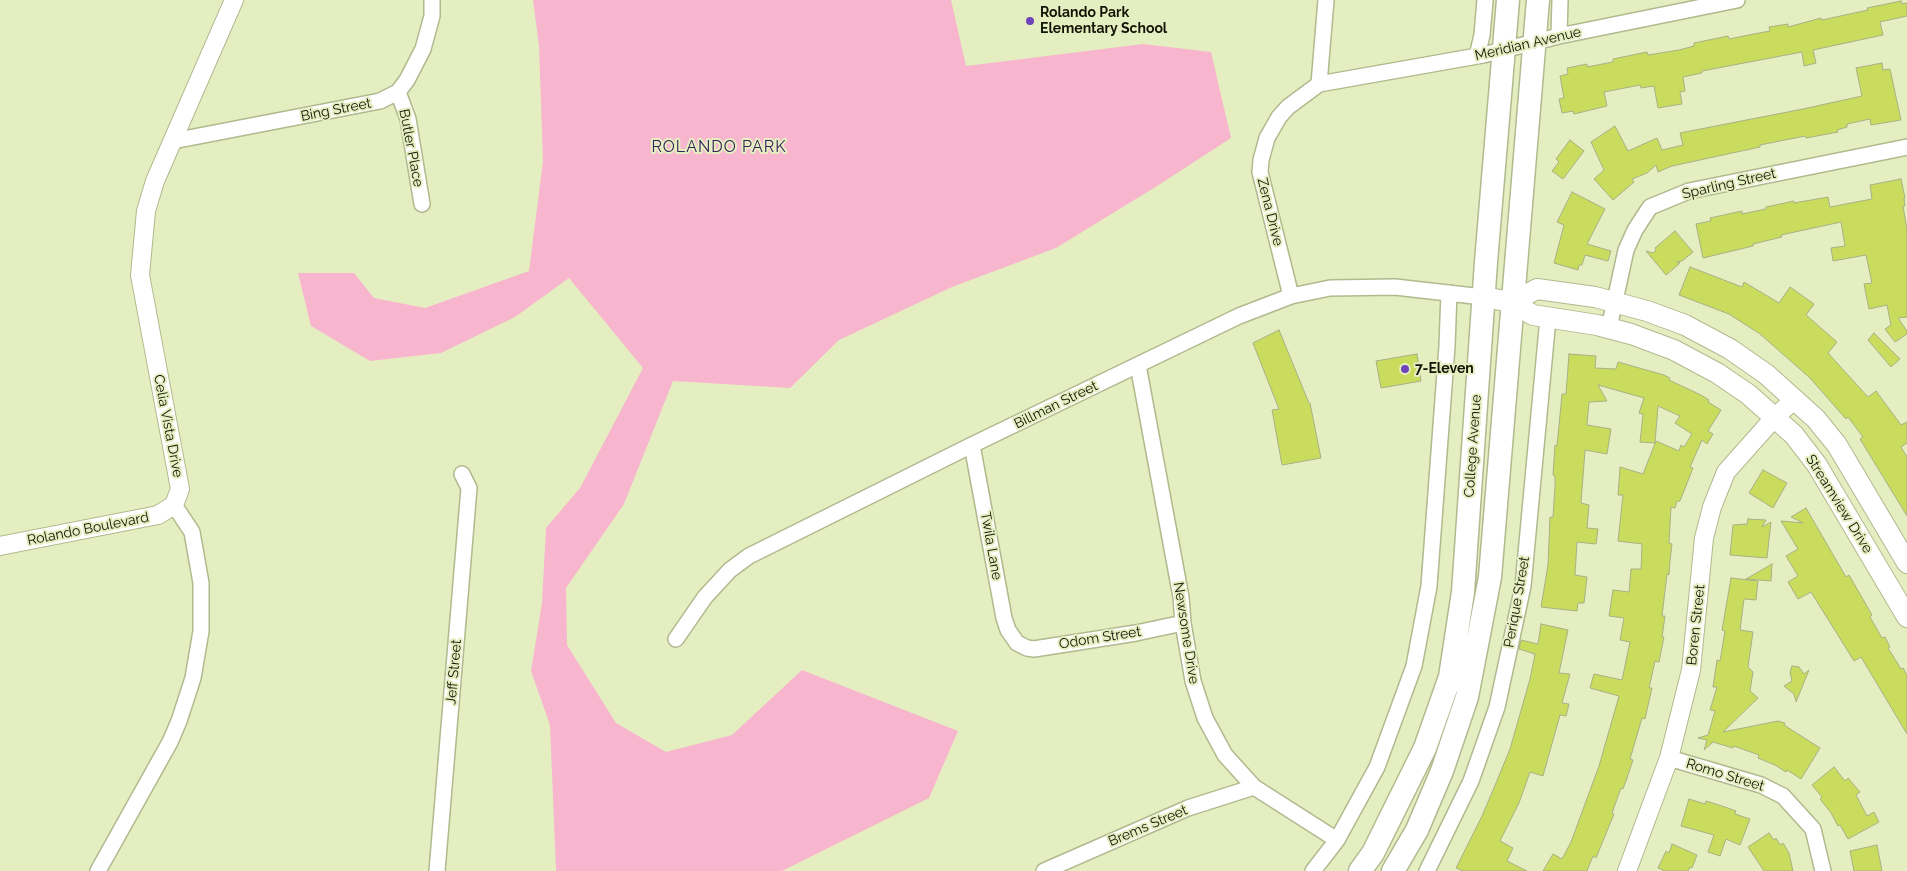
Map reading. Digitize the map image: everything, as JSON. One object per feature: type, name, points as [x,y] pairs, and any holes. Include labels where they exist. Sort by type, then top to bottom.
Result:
[{"type":"main road","name":"College Avenue","points":[[1360,871],[1373,853],[1425,748],[1450,678],[1463,592],[1483,297],[1508,0]]},
{"type":"main road","name":"College Avenue","points":[[1393,871],[1417,830],[1442,771],[1467,697],[1490,577],[1538,0]]},
{"type":"main road","name":"Streamview Drive","points":[[1512,302],[1537,289],[1588,296],[1647,311],[1693,329],[1730,349],[1766,374],[1816,418],[1837,446],[1907,563]]},
{"type":"main road","name":"Streamview Drive","points":[[1483,297],[1512,302],[1533,315],[1609,328],[1674,350],[1717,373],[1748,394],[1794,435],[1818,464],[1907,617]]},
{"type":"street","name":"Celia Vista Drive","points":[[174,505],[180,489],[140,275],[146,211],[154,182],[234,0]]},
{"type":"street","points":[[398,92],[407,80],[423,49],[432,16],[432,0]]},
{"type":"street","points":[[1319,84],[1326,0]]},
{"type":"street","points":[[1477,56],[1482,35],[1485,0]]},
{"type":"street","points":[[1559,36],[1560,0]]},
{"type":"street","name":"Meridian Avenue","points":[[1319,84],[1477,56],[1559,36],[1737,0]]},
{"type":"street","name":"Zena Drive","points":[[1291,296],[1260,172],[1261,160],[1267,138],[1279,117],[1288,107],[1319,84]]},
{"type":"street","name":"Bing Street","points":[[173,141],[380,102],[398,92]]},
{"type":"street","name":"Butler Place","points":[[398,92],[408,119],[422,204]]},
{"type":"street","name":"Sparling Street","points":[[1609,328],[1626,250],[1635,230],[1650,207],[1689,190],[1907,147]]},
{"type":"street","name":"Billman Street","points":[[676,639],[704,597],[730,570],[749,556],[972,445],[1239,316],[1291,296],[1330,288],[1395,287],[1483,297]]},
{"type":"street","points":[[1313,871],[1337,840],[1377,767],[1414,666],[1429,586],[1448,346],[1449,293]]},
{"type":"street","name":"Perique Street","points":[[1427,871],[1471,782],[1497,707],[1523,586],[1548,318]]},
{"type":"street","name":"Newsome Drive","points":[[1138,365],[1181,597],[1183,623],[1193,681],[1205,718],[1225,755],[1254,787],[1337,840]]},
{"type":"street","name":"Boren Street","points":[[1627,871],[1669,758],[1691,670],[1704,538],[1712,507],[1726,472],[1774,418],[1795,399]]},
{"type":"street","name":"Twila Lane","points":[[972,445],[1004,618],[1008,630],[1017,643]]},
{"type":"street","name":"Jeff Street","points":[[437,871],[469,488],[462,474]]},
{"type":"street","points":[[98,871],[170,742],[193,678],[201,631],[201,583],[192,532],[174,505]]},
{"type":"street","name":"Rolando Boulevard","points":[[0,546],[158,515],[174,505]]},
{"type":"street","name":"Odom Street","points":[[1017,643],[1034,649],[1136,633],[1183,623]]},
{"type":"street","name":"Romo Street","points":[[1669,758],[1761,785],[1783,796],[1813,830],[1823,871]]},
{"type":"street","name":"Brems Street","points":[[1044,871],[1188,808],[1254,787]]},
{"type":"shaded area","points":[[533,0],[951,0],[966,66],[1143,44],[1211,52],[1231,138],[1056,248],[952,287],[839,340],[790,388],[673,381],[624,504],[566,588],[567,645],[616,723],[666,752],[732,735],[802,670],[958,731],[929,798],[782,871],[556,871],[550,725],[531,671],[542,603],[546,528],[580,488],[643,368],[569,278],[515,317],[441,353],[370,361],[311,326],[298,273],[354,273],[374,298],[425,308],[529,271],[543,161],[539,46]]},
{"type":"building","points":[[1901,1],[1902,4],[1907,3],[1907,16],[1880,22],[1883,35],[1813,50],[1816,63],[1804,66],[1802,52],[1702,71],[1702,73],[1683,77],[1685,91],[1680,92],[1682,104],[1658,108],[1654,86],[1641,88],[1640,85],[1604,92],[1607,106],[1574,114],[1573,111],[1562,113],[1559,99],[1564,98],[1560,76],[1568,74],[1567,68],[1587,64],[1587,67],[1613,62],[1613,59],[1647,52],[1648,55],[1679,50],[1694,46],[1694,43],[1728,36],[1729,39],[1770,31],[1769,27],[1788,24],[1788,27]]},
{"type":"building","points":[[1882,63],[1883,70],[1890,69],[1901,120],[1871,125],[1870,119],[1847,124],[1847,127],[1837,130],[1838,132],[1760,145],[1760,147],[1672,166],[1658,172],[1656,165],[1647,173],[1632,179],[1634,182],[1613,200],[1594,179],[1604,170],[1591,142],[1615,126],[1628,151],[1657,138],[1662,150],[1683,145],[1680,133],[1862,96],[1856,68]]},
{"type":"building","points":[[1570,140],[1584,151],[1563,179],[1552,171],[1559,162],[1556,159]]},
{"type":"building","points":[[1901,179],[1905,198],[1905,206],[1903,206],[1907,230],[1907,317],[1898,318],[1907,334],[1895,342],[1885,329],[1891,325],[1887,305],[1869,309],[1864,284],[1872,283],[1866,255],[1833,261],[1831,248],[1845,246],[1841,222],[1781,235],[1782,237],[1753,244],[1753,246],[1703,258],[1696,224],[1711,221],[1710,218],[1742,211],[1742,214],[1794,201],[1794,203],[1828,197],[1830,207],[1872,199],[1870,185]]},
{"type":"building","points":[[1572,192],[1605,209],[1587,244],[1611,251],[1608,261],[1585,255],[1582,265],[1579,265],[1578,270],[1554,263],[1564,225],[1557,222]]},
{"type":"building","points":[[1675,231],[1693,252],[1682,261],[1676,262],[1680,263],[1666,275],[1646,251],[1653,253],[1656,250],[1655,248]]},
{"type":"building","points":[[1690,267],[1742,287],[1744,282],[1779,303],[1790,287],[1814,304],[1806,315],[1837,342],[1828,353],[1868,397],[1876,391],[1901,425],[1907,422],[1907,443],[1901,447],[1907,457],[1907,516],[1860,439],[1863,437],[1848,417],[1846,419],[1810,378],[1760,334],[1729,314],[1679,295]]},
{"type":"building","points":[[1279,330],[1310,403],[1321,458],[1282,465],[1272,410],[1279,409],[1253,343]]},
{"type":"building","points":[[1874,333],[1900,359],[1891,367],[1868,340]]},
{"type":"building","points":[[1417,354],[1421,381],[1381,388],[1376,361]]},
{"type":"building","points":[[1569,354],[1596,356],[1595,368],[1616,369],[1618,362],[1664,375],[1670,378],[1669,380],[1701,395],[1721,410],[1708,431],[1713,434],[1707,444],[1702,440],[1690,467],[1693,468],[1680,501],[1677,501],[1675,508],[1671,507],[1669,543],[1672,544],[1662,616],[1665,616],[1662,637],[1664,637],[1659,662],[1655,661],[1649,688],[1652,688],[1645,719],[1642,718],[1630,759],[1633,760],[1612,813],[1614,814],[1596,858],[1593,856],[1587,871],[1543,871],[1553,854],[1562,859],[1571,842],[1599,766],[1619,696],[1590,688],[1594,674],[1622,680],[1630,642],[1620,640],[1624,618],[1609,616],[1613,590],[1629,592],[1631,569],[1641,569],[1642,544],[1618,541],[1623,495],[1618,495],[1620,467],[1643,474],[1656,441],[1679,451],[1681,445],[1684,447],[1692,434],[1675,423],[1680,416],[1658,406],[1655,443],[1640,442],[1643,414],[1639,413],[1644,398],[1598,385],[1607,401],[1589,402],[1587,425],[1611,429],[1607,454],[1585,450],[1581,503],[1589,505],[1587,528],[1598,529],[1596,544],[1577,542],[1575,575],[1587,577],[1584,603],[1578,603],[1577,611],[1541,607],[1548,565],[1550,517],[1553,517],[1555,445],[1557,446],[1562,394],[1566,394]]},
{"type":"building","points":[[1763,470],[1787,483],[1773,508],[1749,493]]},
{"type":"building","points":[[1806,508],[1846,577],[1849,575],[1872,615],[1870,617],[1882,638],[1885,637],[1890,647],[1888,648],[1907,675],[1907,734],[1861,657],[1854,661],[1811,592],[1798,599],[1788,582],[1798,576],[1786,556],[1798,549],[1781,521],[1803,523],[1791,517]]},
{"type":"building","points":[[1748,519],[1766,520],[1762,527],[1771,522],[1767,558],[1730,555],[1733,525],[1747,524]]},
{"type":"building","points":[[1772,564],[1771,581],[1746,579]]},
{"type":"building","points":[[1731,578],[1758,581],[1756,600],[1744,599],[1740,630],[1753,632],[1748,667],[1753,672],[1750,691],[1758,698],[1723,732],[1778,721],[1785,723],[1784,725],[1820,748],[1801,779],[1787,770],[1786,772],[1758,758],[1759,755],[1734,746],[1733,748],[1713,742],[1704,750],[1707,740],[1698,738],[1708,735],[1715,711],[1710,710],[1717,687],[1713,687],[1717,660],[1720,661],[1725,631],[1722,630]]},
{"type":"building","points":[[1541,624],[1568,630],[1559,673],[1570,674],[1562,703],[1569,704],[1566,716],[1560,715],[1543,776],[1530,772],[1519,803],[1500,841],[1513,848],[1507,861],[1527,871],[1463,871],[1456,868],[1482,816],[1510,749],[1530,679],[1535,654],[1519,649],[1521,640],[1538,644]]},
{"type":"building","points":[[1792,666],[1799,667],[1804,674],[1809,670],[1796,702],[1794,694],[1784,686],[1792,681],[1790,672]]},
{"type":"building","points":[[1834,767],[1845,781],[1848,778],[1860,792],[1856,795],[1867,816],[1874,812],[1879,822],[1848,839],[1820,799],[1822,797],[1812,785]]},
{"type":"building","points":[[1689,799],[1705,804],[1706,801],[1725,807],[1736,811],[1735,814],[1750,819],[1740,845],[1726,839],[1720,856],[1708,852],[1714,835],[1681,826]]},
{"type":"building","points":[[1769,833],[1774,840],[1776,838],[1780,845],[1783,843],[1789,853],[1793,871],[1764,871],[1748,847]]},
{"type":"building","points":[[1672,844],[1697,855],[1692,868],[1690,867],[1688,871],[1665,871],[1658,868],[1666,851],[1669,853]]},
{"type":"building","points":[[1877,845],[1882,871],[1854,871],[1850,851]]},
{"type":"place","name":"Rolando Park Elementary School","points":[[1030,21]]},
{"type":"place","name":"7-Eleven","points":[[1405,369]]},
{"type":"district","name":"ROLANDO PARK","points":[[719,147]]}]
